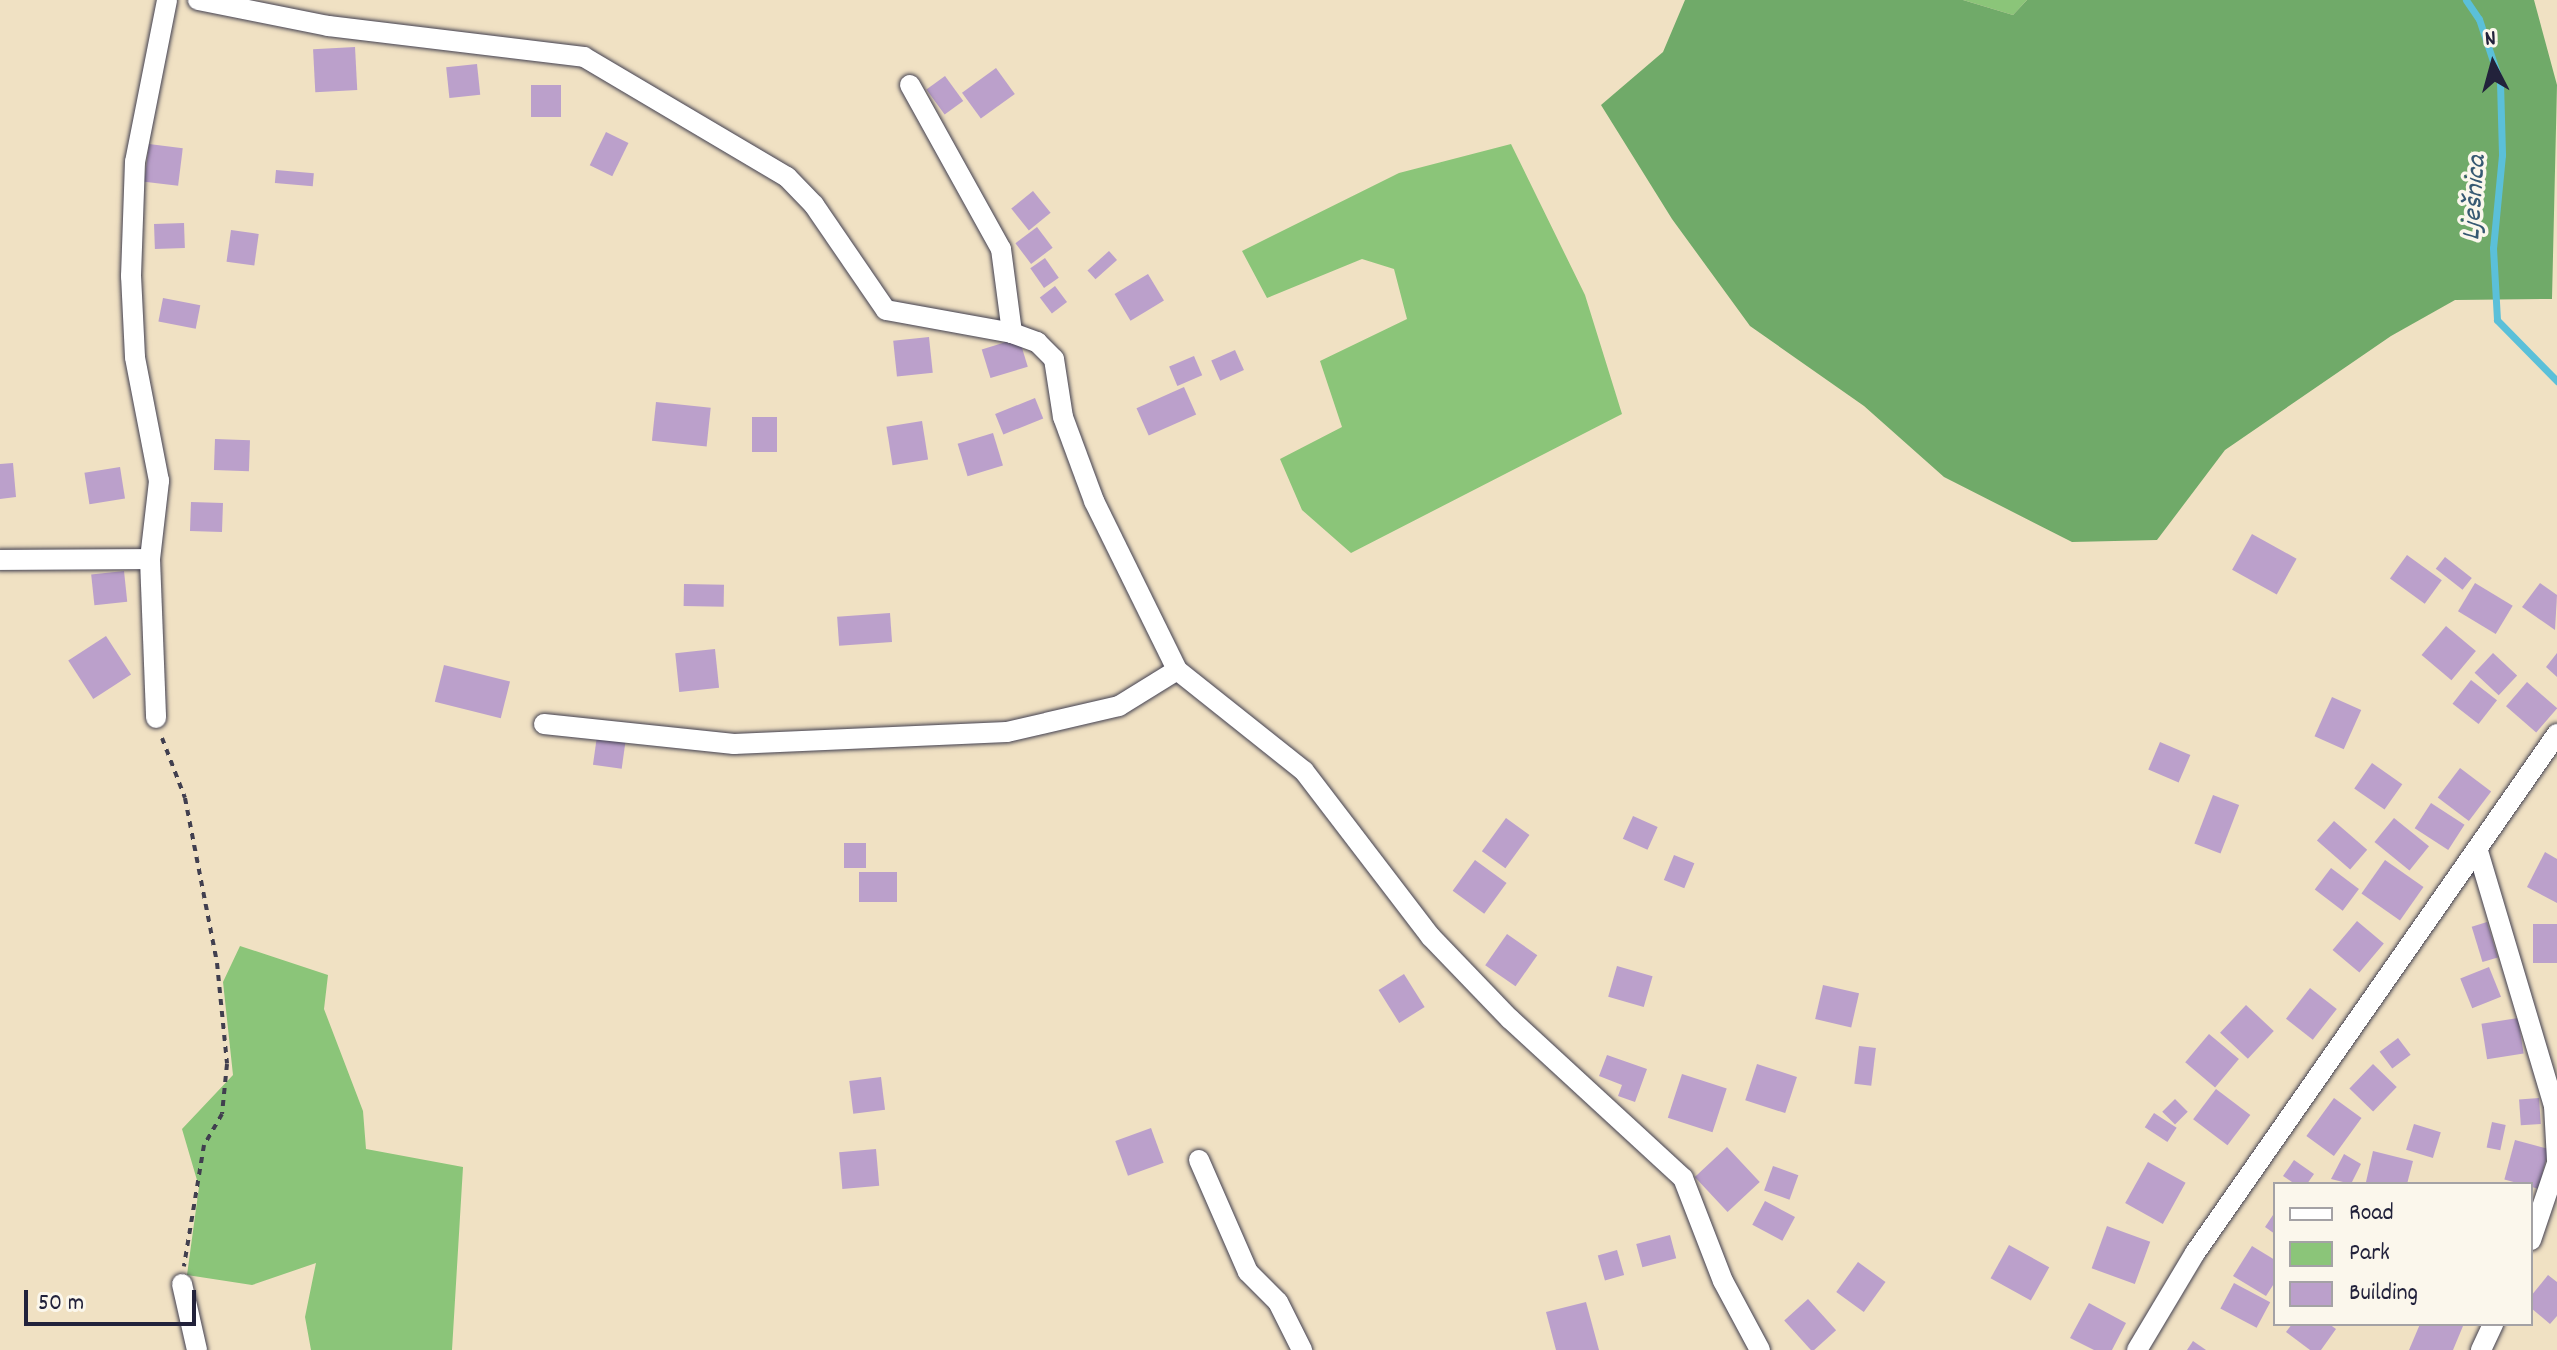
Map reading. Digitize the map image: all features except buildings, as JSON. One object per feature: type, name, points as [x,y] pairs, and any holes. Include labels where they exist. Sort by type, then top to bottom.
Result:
[{"type":"street","points":[[156,718],[150,559],[159,481],[135,357],[131,276],[135,162],[167,0]]},
{"type":"street","points":[[198,0],[328,26],[584,57],[787,177],[814,205],[886,310],[1012,333],[1037,342],[1054,359],[1063,417],[1094,501],[1177,670],[1304,771],[1431,937],[1510,1019],[1683,1178],[1723,1281],[1760,1350]]},
{"type":"street","points":[[910,85],[1001,249],[1012,333]]},
{"type":"street","points":[[0,560],[150,559]]},
{"type":"street","points":[[544,724],[734,744],[1007,732],[1119,706],[1177,670]]},
{"type":"street","points":[[2137,1350],[2195,1253],[2557,734]]},
{"type":"street","points":[[2478,851],[2554,1106],[2557,1161],[2533,1234]]},
{"type":"street","points":[[1199,1160],[1248,1272],[1278,1302],[1302,1350]]},
{"type":"street","points":[[182,1284],[197,1350]]},
{"type":"street","points":[[2481,1350],[2492,1326]]},
{"type":"path","points":[[156,718],[185,798],[217,963],[227,1064],[222,1114],[204,1145],[191,1203],[182,1284]]},
{"type":"green space","points":[[1685,0],[1963,0],[2013,15],[2027,0],[2534,0],[2557,85],[2552,299],[2455,300],[2391,336],[2225,450],[2157,540],[2072,542],[1944,477],[1864,406],[1750,326],[1672,219],[1601,105],[1663,52]]},
{"type":"green space","points":[[1963,0],[2027,0],[2013,15]]},
{"type":"green space","points":[[1511,144],[1585,295],[1622,414],[1351,553],[1302,510],[1280,459],[1342,427],[1320,361],[1407,319],[1394,269],[1362,259],[1267,298],[1242,251],[1399,173]]},
{"type":"green space","points":[[240,946],[328,975],[324,1009],[363,1111],[366,1149],[463,1167],[452,1350],[311,1350],[305,1317],[316,1263],[252,1285],[187,1275],[199,1187],[182,1129],[233,1075],[223,982]]},
{"type":"waterway","name":"Lješnica","points":[[2466,0],[2479,19],[2500,82],[2502,155],[2493,248],[2497,320],[2557,381]]}]
